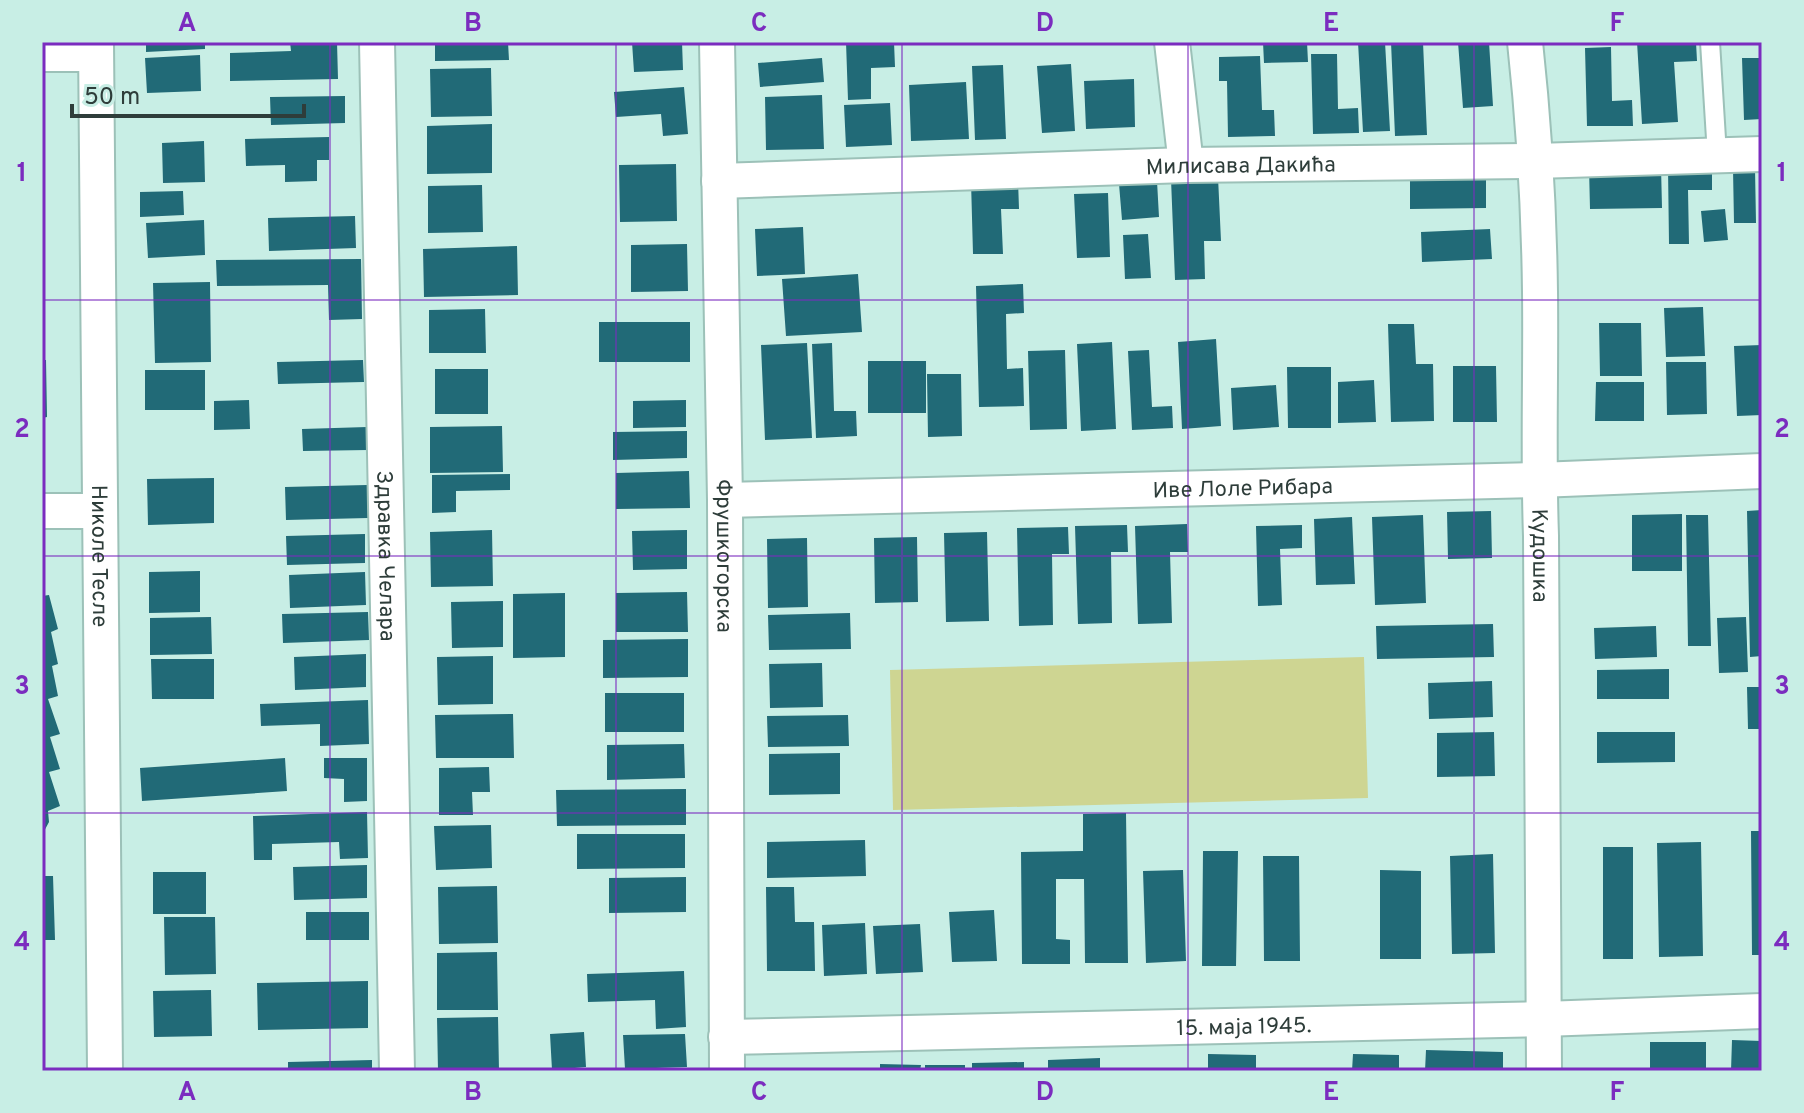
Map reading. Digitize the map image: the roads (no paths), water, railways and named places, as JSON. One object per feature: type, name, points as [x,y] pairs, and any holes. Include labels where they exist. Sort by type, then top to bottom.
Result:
[{"type":"street","name":"Здравка Челара","points":[[377,42],[397,1071]]},
{"type":"street","name":"Фрушкогорска","points":[[717,42],[725,500],[727,1071]]},
{"type":"street","points":[[1172,42],[1186,165]]},
{"type":"street","name":"Кудошка","points":[[1525,42],[1536,161],[1540,289],[1544,1071]]},
{"type":"street","points":[[42,54],[96,48]]},
{"type":"street","name":"Николе Тесле","points":[[96,48],[105,1071]]},
{"type":"street","name":"Милисава Дакића","points":[[719,181],[1186,165],[1536,161],[1762,154]]},
{"type":"street","name":"Иве Лоле Рибара","points":[[725,500],[1539,480],[1762,471]]},
{"type":"street","points":[[42,511],[100,511]]},
{"type":"street","name":"15. маја 1945.","points":[[726,1037],[1544,1019],[1762,1011]]},
{"type":"lane","points":[[1710,42],[1717,155]]}]
